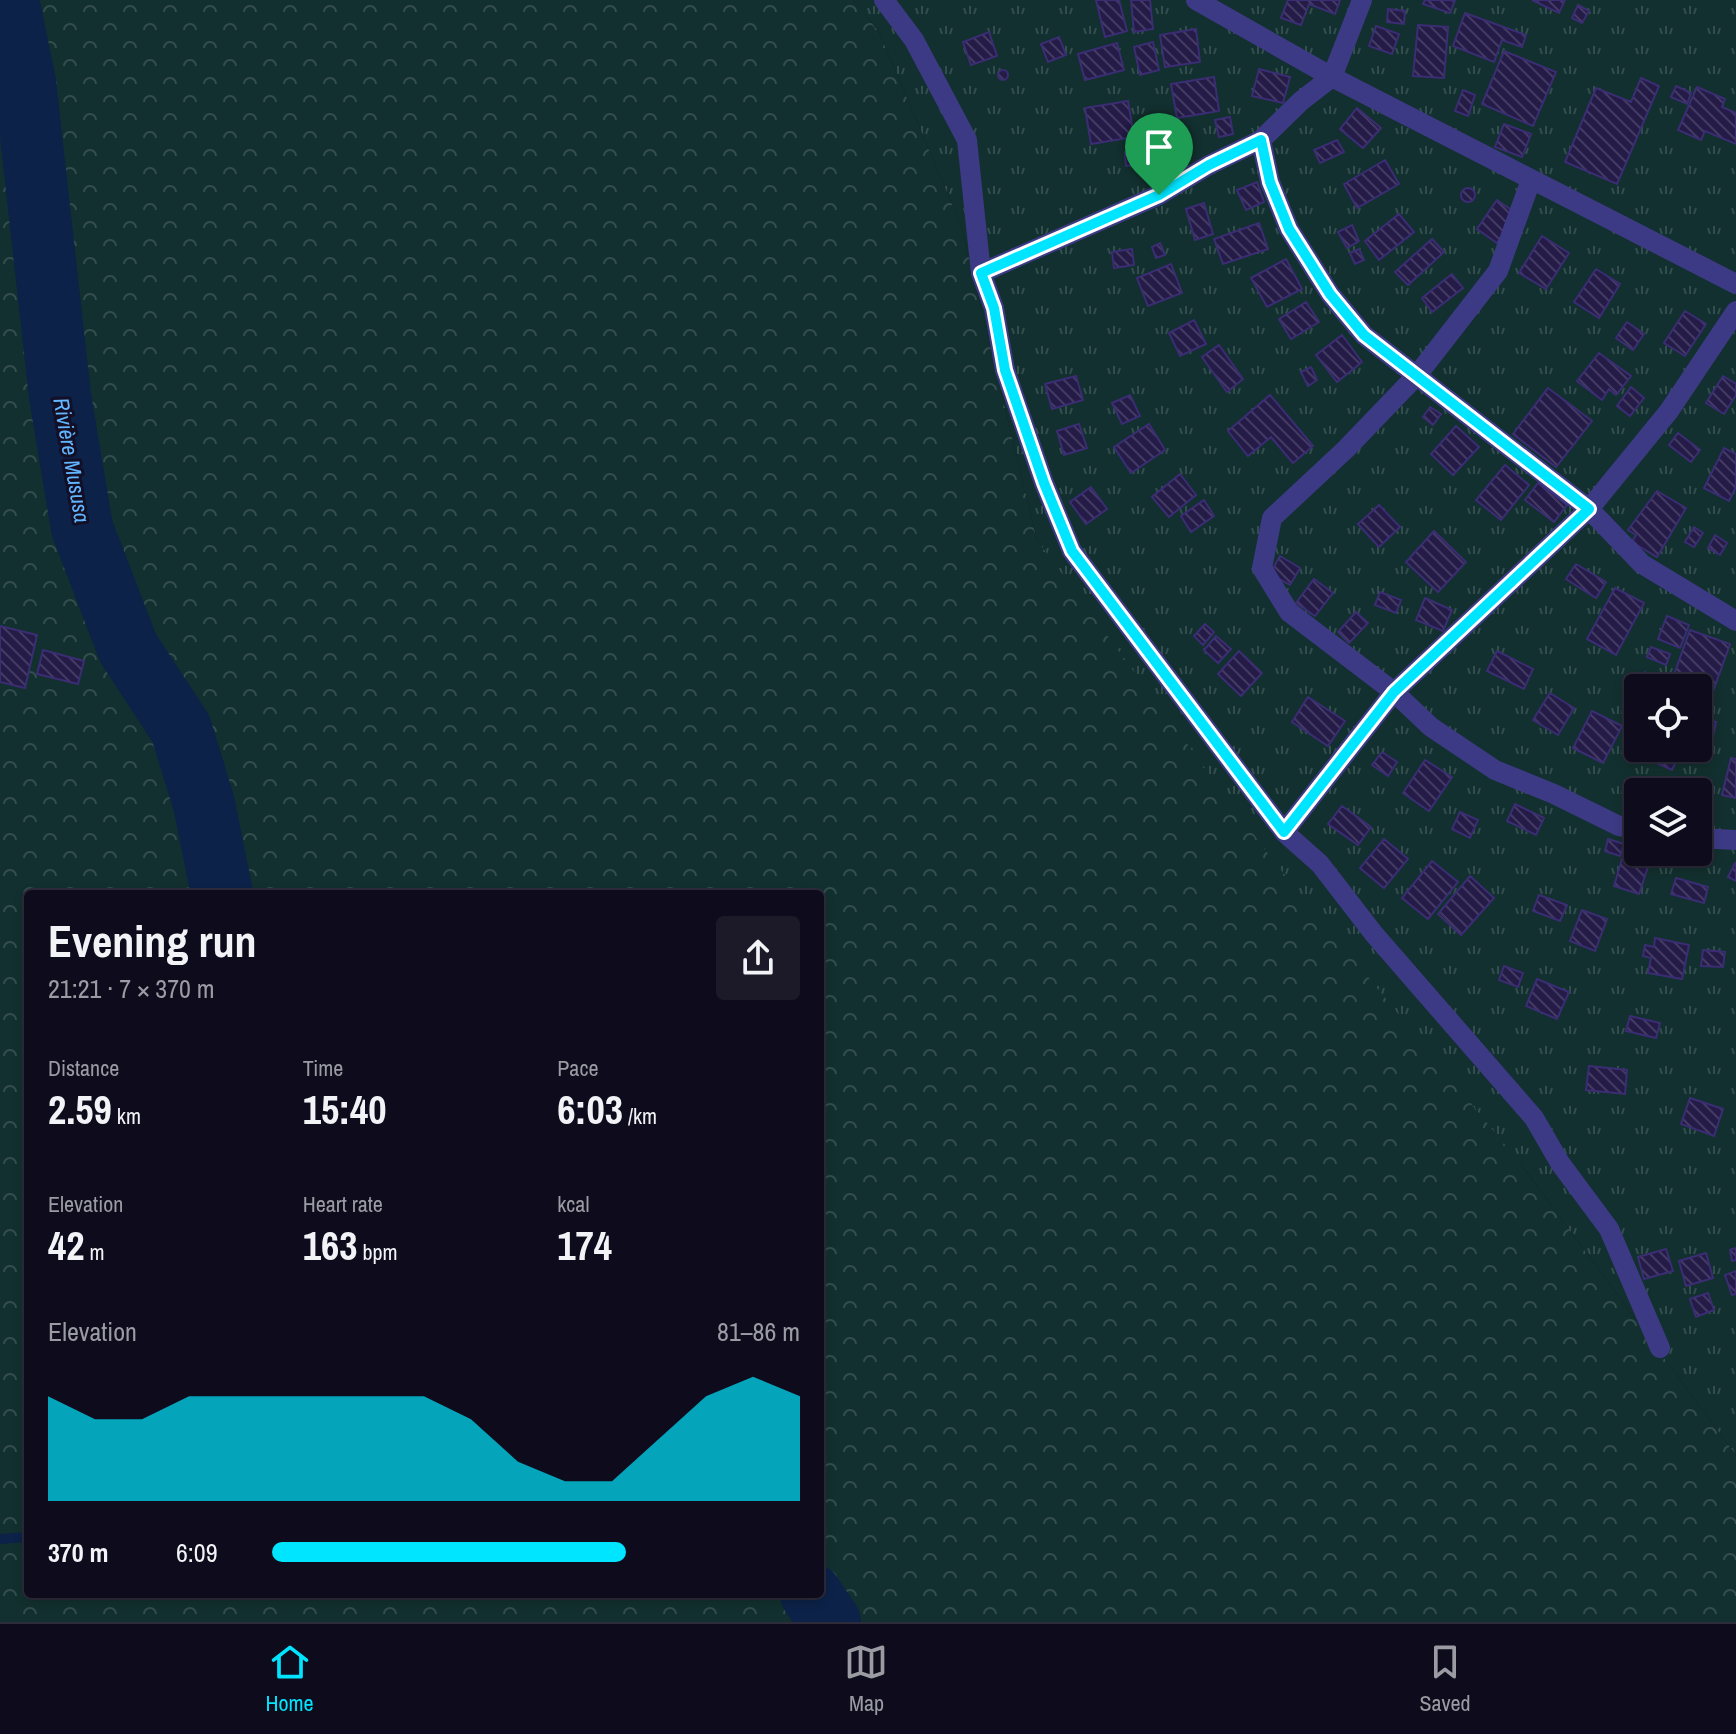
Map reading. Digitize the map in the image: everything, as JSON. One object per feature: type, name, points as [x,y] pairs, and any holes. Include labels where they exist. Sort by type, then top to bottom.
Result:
[{"type":"street","points":[[884,0],[914,40],[967,140],[981,273],[994,308],[1005,370],[1044,483],[1072,551],[1284,832],[1320,864],[1374,934],[1534,1118],[1560,1163],[1609,1229],[1660,1348]]},
{"type":"street","points":[[1196,0],[1332,77],[1736,284]]},
{"type":"street","points":[[981,273],[1159,195],[1209,165],[1261,140],[1301,101],[1332,77],[1362,0]]},
{"type":"street","points":[[1261,140],[1270,182],[1289,229],[1330,294],[1364,335],[1589,509],[1642,564],[1736,621]]},
{"type":"street","points":[[1531,180],[1498,271],[1418,374],[1346,449],[1272,518],[1262,568],[1289,612],[1394,692],[1431,727],[1495,770],[1624,827]]},
{"type":"street","points":[[1284,832],[1394,692],[1589,509],[1669,411],[1736,311]]},
{"type":"street","points":[[1712,839],[1736,840]]},
{"type":"green space","points":[[0,0],[853,0],[879,32],[961,225],[1037,540],[1523,1167],[1736,1455],[1736,1622],[0,1622]]},
{"type":"green space","points":[[853,0],[1736,0],[1736,1455],[1523,1167],[1272,859],[1037,540],[961,225],[879,32]]},
{"type":"building","points":[[1096,0],[1119,0],[1127,31],[1105,37]]},
{"type":"building","points":[[1131,0],[1150,0],[1153,29],[1134,32]]},
{"type":"building","points":[[1288,0],[1340,0],[1335,14],[1309,4],[1301,25],[1281,18]]},
{"type":"building","points":[[1425,0],[1455,0],[1450,13],[1423,4]]},
{"type":"building","points":[[1532,0],[1565,0],[1559,13]]},
{"type":"building","points":[[1578,5],[1589,11],[1582,23],[1572,18]]},
{"type":"building","points":[[1388,9],[1405,11],[1404,24],[1387,22]]},
{"type":"building","points":[[1465,13],[1526,35],[1522,47],[1502,40],[1494,62],[1453,46]]},
{"type":"building","points":[[1418,25],[1448,27],[1444,78],[1413,76]]},
{"type":"building","points":[[1376,26],[1399,34],[1392,54],[1369,46]]},
{"type":"building","points":[[1196,29],[1200,62],[1165,67],[1160,35]]},
{"type":"building","points":[[989,32],[997,56],[971,65],[963,42]]},
{"type":"building","points":[[1059,37],[1066,55],[1048,62],[1041,44]]},
{"type":"building","points":[[1153,42],[1159,70],[1140,75],[1134,47]]},
{"type":"building","points":[[1117,43],[1124,70],[1085,80],[1078,54]]},
{"type":"building","points":[[1504,51],[1556,72],[1533,126],[1482,104]]},
{"type":"building","points":[[1259,69],[1290,77],[1283,103],[1252,96]]},
{"type":"building","points":[[1003,70],[1008,75],[1003,80],[998,75]]},
{"type":"building","points":[[1214,77],[1219,111],[1177,118],[1171,84]]},
{"type":"building","points":[[1641,78],[1659,86],[1617,184],[1565,162],[1596,88],[1631,102]]},
{"type":"building","points":[[1676,86],[1691,93],[1687,104],[1671,97]]},
{"type":"building","points":[[1697,87],[1725,99],[1722,107],[1736,113],[1736,144],[1705,131],[1701,140],[1678,130]]},
{"type":"building","points":[[1463,90],[1475,95],[1468,116],[1455,111]]},
{"type":"building","points":[[1128,101],[1134,137],[1091,144],[1085,108]]},
{"type":"building","points":[[1357,108],[1381,128],[1363,148],[1340,129]]},
{"type":"building","points":[[1230,117],[1233,134],[1219,137],[1215,120]]},
{"type":"building","points":[[1504,124],[1531,134],[1522,157],[1495,147]]},
{"type":"building","points":[[1337,140],[1344,152],[1320,163],[1314,150]]},
{"type":"building","points":[[1141,150],[1143,164],[1126,166],[1125,152]]},
{"type":"building","points":[[1385,160],[1399,184],[1357,208],[1344,184]]},
{"type":"building","points":[[1257,182],[1264,202],[1246,210],[1237,190]]},
{"type":"building","points":[[1468,188],[1475,195],[1468,202],[1461,195]]},
{"type":"building","points":[[1497,200],[1517,214],[1497,243],[1477,229]]},
{"type":"building","points":[[1204,203],[1213,234],[1195,240],[1186,209]]},
{"type":"building","points":[[1399,214],[1414,232],[1379,260],[1365,241]]},
{"type":"building","points":[[1259,223],[1268,249],[1223,264],[1214,239]]},
{"type":"building","points":[[1352,225],[1359,241],[1347,248],[1338,232]]},
{"type":"building","points":[[1542,236],[1569,253],[1546,289],[1519,273]]},
{"type":"building","points":[[1432,239],[1444,252],[1408,285],[1395,272]]},
{"type":"building","points":[[1160,243],[1165,255],[1156,258],[1152,247]]},
{"type":"building","points":[[1132,249],[1134,265],[1114,268],[1112,252]]},
{"type":"building","points":[[1359,249],[1364,260],[1355,264],[1350,253]]},
{"type":"building","points":[[1286,259],[1302,289],[1267,307],[1251,278]]},
{"type":"building","points":[[1171,264],[1182,293],[1148,306],[1137,278]]},
{"type":"building","points":[[1596,269],[1620,284],[1599,318],[1574,302]]},
{"type":"building","points":[[1452,274],[1463,288],[1432,312],[1422,298]]},
{"type":"building","points":[[1306,302],[1319,322],[1291,339],[1279,319]]},
{"type":"building","points":[[1685,311],[1706,324],[1685,356],[1664,343]]},
{"type":"building","points":[[1194,320],[1206,344],[1180,356],[1169,333]]},
{"type":"building","points":[[1627,322],[1644,334],[1633,350],[1616,338]]},
{"type":"building","points":[[1342,335],[1362,362],[1337,382],[1316,355]]},
{"type":"building","points":[[1219,345],[1243,379],[1227,392],[1202,357]]},
{"type":"building","points":[[1599,353],[1631,376],[1616,395],[1609,389],[1602,400],[1577,381]]},
{"type":"building","points":[[1311,367],[1317,380],[1308,386],[1301,372]]},
{"type":"building","points":[[1076,376],[1083,400],[1052,409],[1045,384]]},
{"type":"building","points":[[1723,376],[1736,384],[1736,395],[1724,414],[1706,403]]},
{"type":"building","points":[[1631,387],[1644,398],[1630,416],[1617,406]]},
{"type":"building","points":[[1548,388],[1592,421],[1556,467],[1513,434]]},
{"type":"building","points":[[1130,395],[1140,416],[1122,424],[1112,403]]},
{"type":"building","points":[[1270,395],[1313,446],[1293,463],[1271,437],[1248,456],[1228,431]]},
{"type":"building","points":[[1430,407],[1441,414],[1433,425],[1423,417]]},
{"type":"building","points":[[1079,424],[1087,448],[1064,455],[1057,431]]},
{"type":"building","points":[[1149,424],[1165,450],[1131,473],[1114,447]]},
{"type":"building","points":[[1456,426],[1479,447],[1453,475],[1431,454]]},
{"type":"building","points":[[1678,433],[1700,450],[1691,462],[1669,445]]},
{"type":"building","points":[[1724,448],[1736,454],[1736,487],[1729,501],[1704,488]]},
{"type":"building","points":[[1505,465],[1529,485],[1501,520],[1476,500]]},
{"type":"building","points":[[1180,474],[1196,495],[1169,517],[1152,497]]},
{"type":"building","points":[[1538,483],[1567,505],[1554,522],[1525,500]]},
{"type":"building","points":[[1091,487],[1107,509],[1086,524],[1070,502]]},
{"type":"building","points":[[1657,491],[1686,508],[1657,557],[1632,542],[1636,535],[1628,530]]},
{"type":"building","points":[[1204,500],[1214,516],[1191,532],[1181,516]]},
{"type":"building","points":[[1379,505],[1400,527],[1379,547],[1358,524]]},
{"type":"building","points":[[1694,527],[1703,533],[1694,547],[1685,542]]},
{"type":"building","points":[[1434,531],[1466,562],[1438,592],[1406,562]]},
{"type":"building","points":[[1715,535],[1727,543],[1720,555],[1708,548]]},
{"type":"building","points":[[1280,556],[1300,568],[1290,585],[1270,574]]},
{"type":"building","points":[[1576,564],[1606,582],[1596,598],[1566,579]]},
{"type":"building","points":[[1314,579],[1333,593],[1315,616],[1296,603]]},
{"type":"building","points":[[1615,588],[1644,603],[1616,655],[1587,639]]},
{"type":"building","points":[[1380,592],[1401,600],[1396,613],[1375,605]]},
{"type":"building","points":[[1425,598],[1452,610],[1443,631],[1416,620]]},
{"type":"building","points":[[1356,612],[1368,623],[1349,643],[1338,632]]},
{"type":"building","points":[[1667,616],[1689,625],[1680,648],[1658,639]]},
{"type":"building","points":[[1205,624],[1214,632],[1203,645],[1194,636]]},
{"type":"building","points":[[0,626],[37,635],[25,688],[0,682]]},
{"type":"building","points":[[1690,630],[1730,644],[1712,694],[1712,674],[1674,674]]},
{"type":"building","points":[[1216,636],[1231,649],[1218,663],[1204,650]]},
{"type":"building","points":[[1651,647],[1670,654],[1666,665],[1647,657]]},
{"type":"building","points":[[43,650],[84,661],[78,684],[37,674]]},
{"type":"building","points":[[1239,651],[1262,673],[1241,696],[1218,674]]},
{"type":"building","points":[[1497,651],[1533,669],[1524,689],[1487,671]]},
{"type":"building","points":[[1550,693],[1574,708],[1558,735],[1533,720]]},
{"type":"building","points":[[1308,697],[1345,721],[1328,746],[1292,722]]},
{"type":"building","points":[[1592,711],[1622,726],[1603,763],[1573,748]]},
{"type":"building","points":[[1382,752],[1397,762],[1388,776],[1372,765]]},
{"type":"building","points":[[1731,758],[1736,759],[1736,798],[1722,795]]},
{"type":"building","points":[[1425,760],[1452,777],[1429,811],[1403,793]]},
{"type":"building","points":[[1654,762],[1676,762],[1672,770]]},
{"type":"building","points":[[1515,804],[1544,818],[1536,835],[1507,821]]},
{"type":"building","points":[[1342,806],[1371,827],[1358,845],[1328,824]]},
{"type":"building","points":[[1460,812],[1478,820],[1470,838],[1452,829]]},
{"type":"building","points":[[1384,839],[1408,859],[1384,888],[1360,868]]},
{"type":"building","points":[[1608,839],[1624,844],[1620,856],[1605,851]]},
{"type":"building","points":[[1622,859],[1624,866],[1648,867],[1639,894],[1614,886]]},
{"type":"building","points":[[1432,861],[1458,882],[1428,919],[1402,898]]},
{"type":"building","points":[[1736,863],[1736,881],[1728,877]]},
{"type":"building","points":[[1470,876],[1494,898],[1461,935],[1438,914]]},
{"type":"building","points":[[1676,878],[1708,887],[1704,903],[1671,894]]},
{"type":"building","points":[[1539,895],[1567,905],[1560,921],[1533,911]]},
{"type":"building","points":[[1582,910],[1607,919],[1595,951],[1570,941]]},
{"type":"building","points":[[1655,938],[1689,945],[1682,979],[1648,973],[1651,958],[1643,956],[1645,945],[1654,947]]},
{"type":"building","points":[[1703,950],[1725,952],[1723,967],[1701,966]]},
{"type":"building","points":[[1504,966],[1523,973],[1518,987],[1499,980]]},
{"type":"building","points":[[1537,979],[1569,992],[1557,1019],[1526,1006]]},
{"type":"building","points":[[1630,1016],[1660,1023],[1656,1038],[1626,1031]]},
{"type":"building","points":[[1589,1066],[1627,1070],[1625,1094],[1586,1090]]},
{"type":"building","points":[[1690,1098],[1723,1109],[1714,1136],[1681,1124]]},
{"type":"building","points":[[1736,1248],[1736,1260],[1732,1261],[1730,1250]]},
{"type":"building","points":[[1666,1249],[1673,1271],[1644,1279],[1638,1257]]},
{"type":"building","points":[[1706,1253],[1713,1278],[1686,1286],[1679,1261]]},
{"type":"building","points":[[1736,1271],[1736,1294],[1732,1295],[1725,1275]]},
{"type":"building","points":[[1708,1293],[1714,1310],[1696,1317],[1690,1299]]},
{"type":"waterway","name":"Rivière Mususa","points":[[8,0],[25,82],[60,396],[82,528],[128,648],[181,729],[204,804],[221,890]]},
{"type":"waterway","points":[[0,1539],[24,1537]]},
{"type":"waterway","name":"Rivière Mususa","points":[[814,1598],[830,1622]]},
{"type":"route","points":[[1261,140],[1270,182],[1289,229],[1330,294],[1364,335],[1589,509],[1394,692],[1284,832],[1072,551],[1044,483],[1005,370],[994,308],[981,273],[1159,195],[1209,165],[1261,140]]}]
